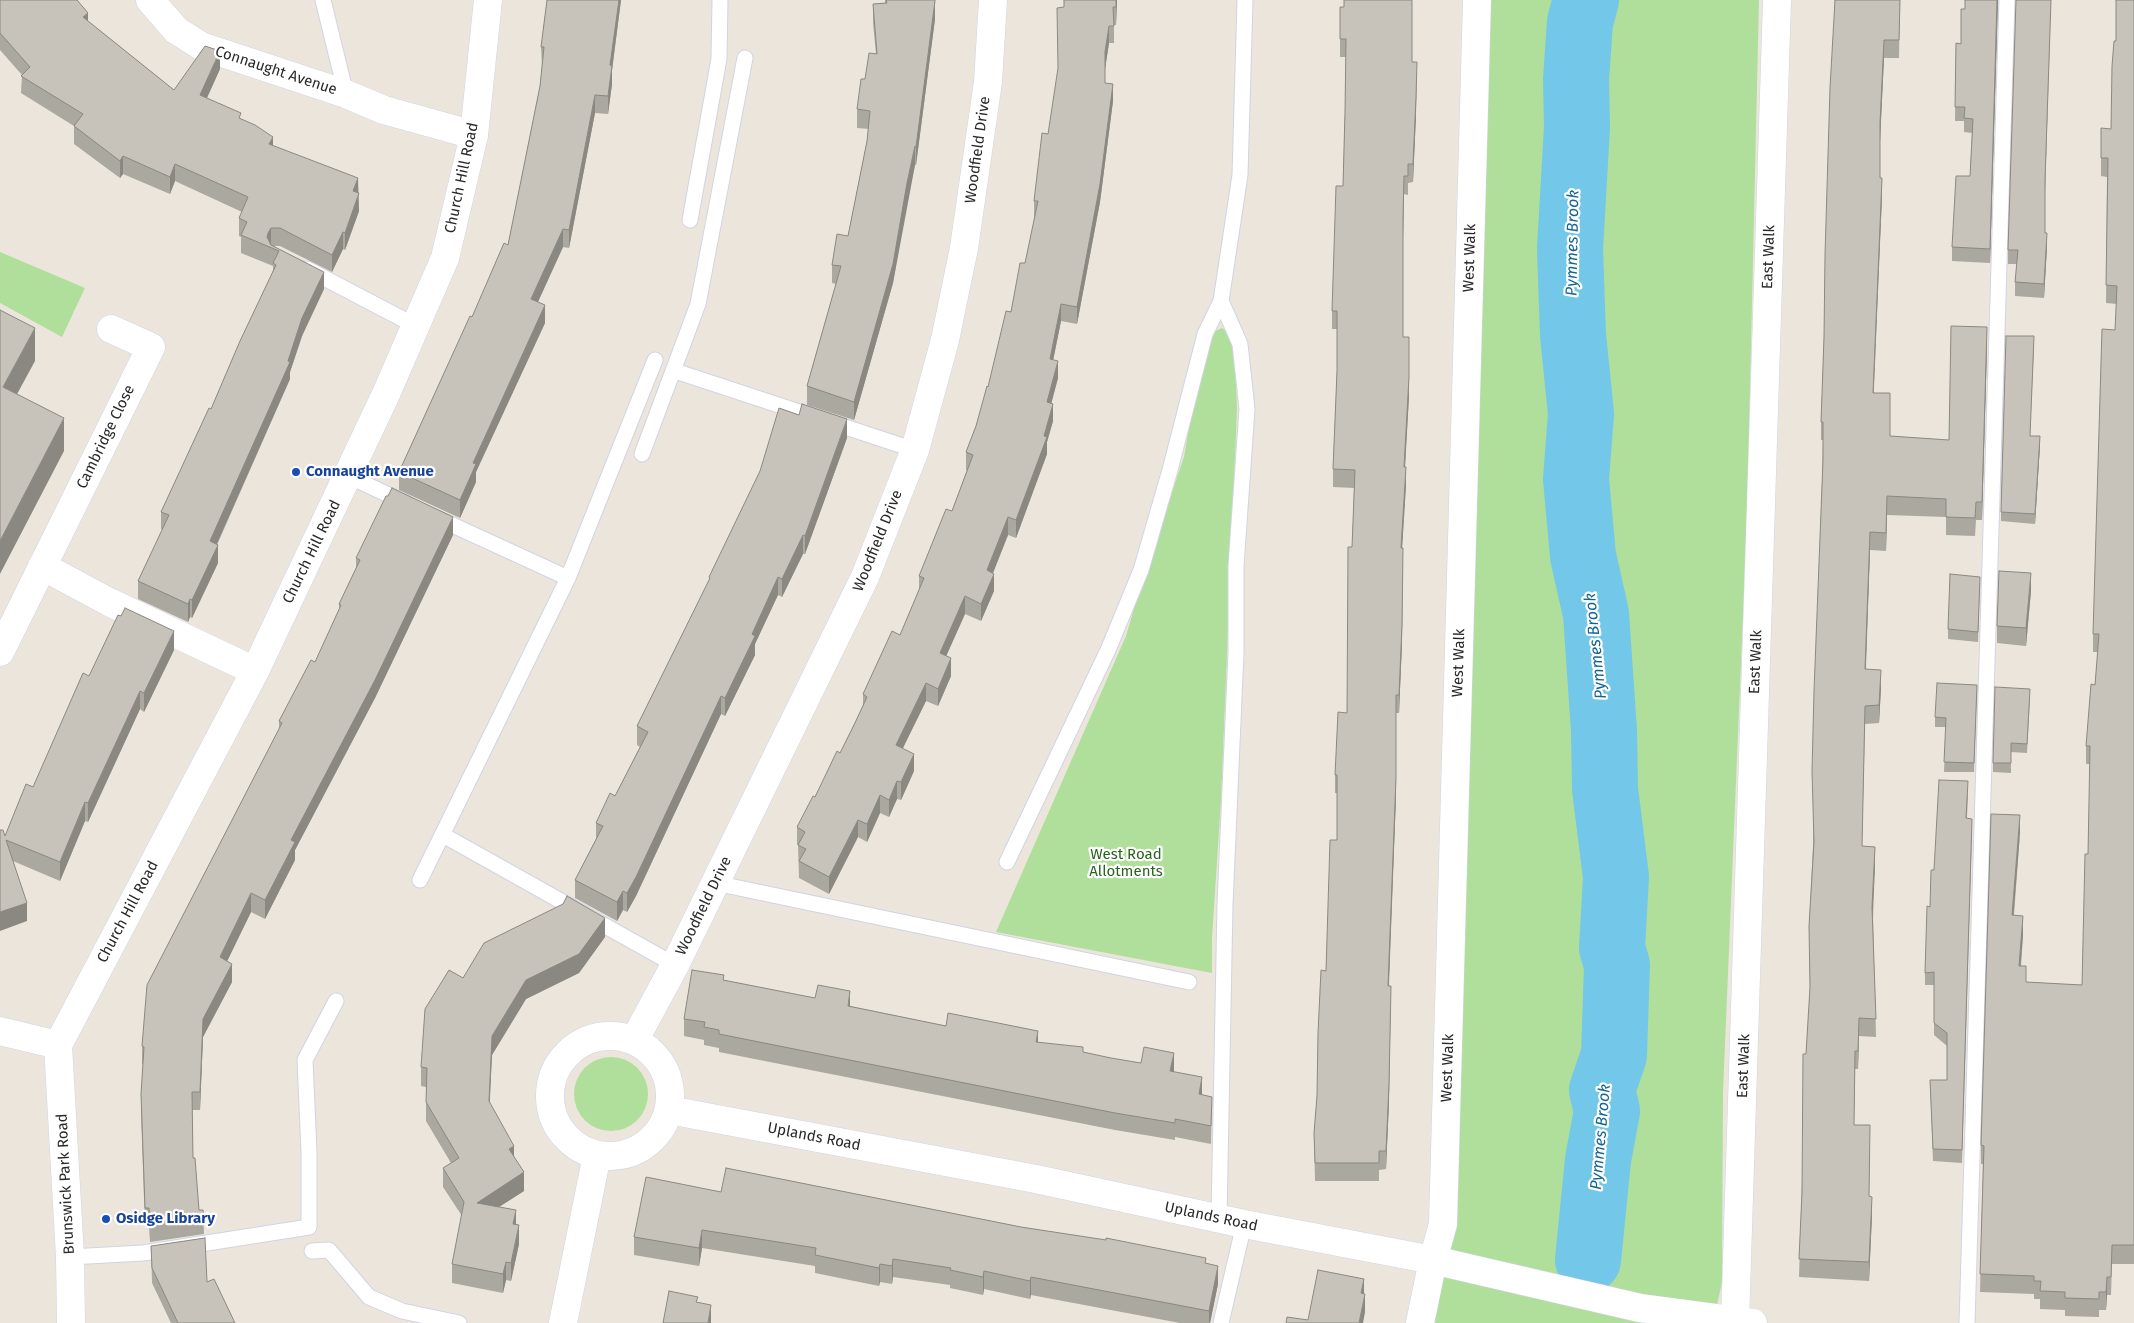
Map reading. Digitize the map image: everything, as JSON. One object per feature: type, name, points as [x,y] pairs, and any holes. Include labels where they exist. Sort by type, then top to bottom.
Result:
[{"type":"street","name":"Connaught Avenue","points":[[150,0],[176,30],[201,46],[346,94],[384,110],[474,135]]},
{"type":"street","name":"Church Hill Road","points":[[58,1045],[255,671],[348,476],[445,258],[474,135],[488,0]]},
{"type":"street","name":"Woodfield Drive","points":[[634,1041],[675,965],[866,577],[915,450],[945,340],[964,248],[988,82],[993,0]]},
{"type":"street","name":"West Walk","points":[[1420,1323],[1433,1260],[1443,1224],[1477,0]]},
{"type":"street","name":"East Walk","points":[[1742,1322],[1777,0]]},
{"type":"street","name":"Cambridge Close","points":[[0,652],[151,347],[111,329]]},
{"type":"street","points":[[42,566],[108,602],[255,671]]},
{"type":"street","points":[[0,1031],[58,1045]]},
{"type":"street","points":[[615,1036],[634,1041],[648,1049],[667,1077],[670,1094],[669,1110],[661,1127],[649,1141],[634,1151],[616,1156],[597,1155],[579,1147],[564,1134],[553,1116],[550,1096],[553,1077],[562,1059],[576,1046],[595,1037],[615,1036]]},
{"type":"street","name":"Brunswick Park Road","points":[[58,1045],[70,1257],[71,1323]]},
{"type":"street","name":"Uplands Road","points":[[669,1110],[1036,1179],[1231,1221],[1433,1260],[1640,1308],[1742,1322]]},
{"type":"street","points":[[563,1323],[597,1155]]},
{"type":"lane","points":[[323,0],[346,94]]},
{"type":"lane","points":[[690,220],[719,59],[720,0]]},
{"type":"lane","points":[[1007,862],[1108,650],[1141,570],[1170,470],[1205,334],[1221,300],[1240,175],[1245,0]]},
{"type":"lane","points":[[1967,1323],[2007,0]]},
{"type":"lane","points":[[642,454],[675,371],[698,304],[745,58]]},
{"type":"lane","points":[[294,263],[416,326]]},
{"type":"lane","points":[[1221,300],[1240,344],[1247,409],[1236,566],[1236,653],[1225,904],[1231,1221],[1221,1323]]},
{"type":"lane","points":[[420,880],[568,578],[655,360]]},
{"type":"lane","points":[[675,371],[915,450]]},
{"type":"lane","points":[[348,476],[568,578]]},
{"type":"lane","points":[[443,835],[675,965]]},
{"type":"lane","points":[[715,883],[1189,982]]},
{"type":"lane","points":[[70,1257],[143,1253],[309,1227],[309,1152],[305,1060],[336,1001]]},
{"type":"lane","points":[[312,1251],[329,1250],[369,1297],[402,1311],[459,1323]]},
{"type":"green space","points":[[1490,0],[1759,0],[1747,519],[1723,1092],[1722,1282],[1713,1323],[1434,1323],[1452,1232],[1468,695],[1477,501]]},
{"type":"green space","points":[[0,252],[85,288],[62,337],[0,303]]},
{"type":"green space","name":"West Road Allotments","points":[[1222,328],[1234,336],[1237,409],[1221,800],[1212,938],[1212,973],[996,932],[1126,636],[1148,561],[1184,457],[1195,392],[1211,333]]},
{"type":"green space","points":[[611,1057],[625,1060],[637,1068],[645,1080],[648,1094],[645,1108],[637,1120],[625,1128],[611,1131],[597,1128],[585,1120],[577,1108],[574,1094],[577,1080],[585,1068],[597,1060]]},
{"type":"building","points":[[0,0],[77,0],[88,13],[83,17],[174,90],[205,46],[220,51],[200,95],[241,113],[239,118],[255,125],[273,137],[269,144],[358,178],[353,191],[359,193],[345,233],[343,232],[332,255],[280,228],[271,228],[268,233],[267,237],[271,245],[324,272],[302,318],[288,361],[290,362],[210,541],[218,545],[192,600],[190,599],[188,604],[138,581],[169,515],[161,512],[209,408],[211,409],[240,341],[276,265],[273,263],[279,251],[241,235],[247,222],[239,218],[248,197],[175,164],[170,177],[123,156],[120,161],[74,126],[83,114],[21,76],[30,67],[0,33]]},
{"type":"building","points":[[547,0],[619,0],[610,65],[612,66],[608,96],[595,95],[569,230],[563,229],[531,299],[545,305],[473,463],[476,464],[460,500],[399,472],[470,316],[472,317],[504,243],[508,245],[540,86],[544,47],[541,47]]},
{"type":"building","points":[[886,0],[935,1],[916,147],[907,183],[893,264],[854,402],[807,386],[841,266],[832,265],[837,234],[848,236],[867,141],[870,111],[857,109],[861,79],[865,79],[869,53],[877,54],[873,4],[887,3]]},
{"type":"building","points":[[1064,0],[1116,0],[1116,7],[1113,7],[1114,26],[1109,26],[1105,52],[1105,83],[1113,84],[1100,184],[1077,307],[1061,304],[1050,359],[1058,361],[1047,402],[1053,404],[1044,436],[1047,437],[1016,520],[1008,517],[987,570],[994,574],[981,604],[965,596],[940,653],[951,658],[938,689],[926,683],[896,745],[914,754],[901,782],[897,781],[889,800],[880,795],[867,824],[858,820],[829,877],[799,861],[806,849],[798,845],[805,832],[797,827],[813,796],[815,797],[837,751],[840,753],[854,725],[867,697],[863,694],[892,631],[900,635],[924,578],[919,576],[946,509],[952,511],[973,455],[966,452],[988,387],[1006,311],[1011,312],[1020,263],[1025,263],[1038,201],[1034,201],[1042,133],[1048,134],[1058,68],[1057,8],[1064,7]]},
{"type":"building","points":[[1344,0],[1412,0],[1412,62],[1417,62],[1413,164],[1408,164],[1408,176],[1404,176],[1403,337],[1409,337],[1409,377],[1401,548],[1403,548],[1402,625],[1399,695],[1396,695],[1396,778],[1388,986],[1391,986],[1389,1084],[1386,1151],[1379,1151],[1379,1163],[1315,1163],[1314,1133],[1321,970],[1326,971],[1330,840],[1337,840],[1337,775],[1335,775],[1338,712],[1347,713],[1348,547],[1352,547],[1355,470],[1333,469],[1337,371],[1337,311],[1332,311],[1336,186],[1343,186],[1346,39],[1340,39],[1340,7],[1344,7]]},
{"type":"building","points":[[1835,0],[1900,0],[1899,40],[1884,40],[1880,123],[1880,178],[1882,178],[1873,393],[1890,393],[1890,436],[1949,440],[1951,326],[1987,327],[1982,502],[1976,502],[1975,518],[1946,517],[1946,499],[1887,496],[1886,533],[1870,532],[1865,669],[1881,670],[1879,705],[1865,706],[1862,846],[1875,847],[1872,907],[1876,1019],[1859,1018],[1858,1051],[1855,1051],[1854,1125],[1870,1125],[1869,1196],[1872,1197],[1869,1262],[1799,1259],[1802,1192],[1803,1054],[1806,1054],[1810,987],[1809,926],[1814,842],[1812,771],[1823,460],[1823,422],[1821,422],[1825,255],[1830,88]]},
{"type":"building","points":[[1965,0],[1997,0],[1990,249],[1952,247],[1956,176],[1970,176],[1973,119],[1964,118],[1965,107],[1955,107],[1956,43],[1961,44],[1961,9],[1965,9]]},
{"type":"building","points":[[2016,0],[2051,0],[2045,180],[2045,233],[2047,233],[2044,284],[2015,282],[2018,250],[2008,250]]},
{"type":"building","points":[[2116,0],[2134,0],[2134,1245],[2112,1245],[2111,1277],[2107,1277],[2106,1292],[2099,1292],[2099,1299],[2065,1298],[2065,1292],[2040,1291],[2041,1281],[2034,1281],[2034,1276],[1980,1274],[1984,1146],[1981,1145],[1991,814],[2020,815],[2012,915],[2023,916],[2019,966],[2026,966],[2026,982],[2082,985],[2085,854],[2088,854],[2090,746],[2086,746],[2091,684],[2095,685],[2099,634],[2093,634],[2102,329],[2115,330],[2117,286],[2106,285],[2108,158],[2101,158],[2101,128],[2111,129],[2112,66],[2114,41],[2116,41]]},
{"type":"building","points":[[0,310],[35,328],[3,387],[64,418],[0,541]]},
{"type":"building","points":[[2006,336],[2034,336],[2030,436],[2040,436],[2035,514],[2001,512]]},
{"type":"building","points":[[802,404],[847,419],[805,536],[803,535],[782,579],[778,577],[752,634],[755,636],[725,698],[721,696],[636,877],[627,893],[623,891],[617,902],[575,880],[603,826],[596,823],[610,793],[615,796],[648,732],[637,726],[760,471],[779,408],[799,415]]},
{"type":"building","points":[[392,488],[453,517],[375,680],[291,840],[295,842],[265,900],[251,893],[220,957],[232,964],[203,1019],[200,1092],[192,1092],[193,1158],[195,1158],[199,1210],[203,1210],[204,1216],[150,1224],[149,1208],[145,1208],[141,1094],[144,1047],[142,1046],[147,985],[282,723],[279,721],[311,660],[315,662],[360,560],[356,558],[386,496],[388,496]]},
{"type":"building","points":[[1999,571],[2031,573],[2026,628],[1997,626]]},
{"type":"building","points":[[1950,574],[1980,577],[1978,632],[1948,629]]},
{"type":"building","points":[[125,608],[174,631],[144,693],[140,691],[88,803],[85,802],[60,862],[6,840],[27,903],[0,912],[0,830],[3,830],[5,836],[26,784],[33,787],[83,673],[89,676],[118,615],[121,616]]},
{"type":"building","points":[[1937,683],[1977,685],[1974,763],[1944,762],[1946,718],[1935,717]]},
{"type":"building","points":[[1995,687],[2030,689],[2027,744],[2011,743],[2011,763],[1993,763]]},
{"type":"building","points":[[1939,780],[1968,781],[1966,818],[1972,819],[1962,1150],[1933,1149],[1930,1080],[1947,1080],[1947,1033],[1934,1023],[1934,972],[1925,973],[1927,906],[1930,907],[1931,870],[1934,870]]},
{"type":"building","points":[[567,896],[605,918],[579,954],[526,980],[492,1036],[489,1101],[514,1146],[509,1149],[524,1172],[477,1203],[516,1210],[513,1224],[519,1225],[511,1263],[506,1262],[503,1274],[452,1264],[464,1202],[443,1168],[459,1158],[426,1102],[427,1068],[421,1067],[425,1009],[449,970],[463,978],[484,943],[563,904]]},
{"type":"building","points":[[692,970],[724,975],[723,980],[815,998],[818,985],[850,991],[848,1006],[946,1026],[948,1013],[1038,1031],[1036,1042],[1083,1047],[1083,1052],[1111,1058],[1141,1063],[1144,1047],[1174,1053],[1170,1071],[1202,1077],[1199,1094],[1212,1097],[1211,1126],[1175,1119],[1175,1123],[1115,1113],[719,1034],[719,1030],[704,1027],[705,1022],[684,1019]]},
{"type":"building","points":[[726,1168],[1021,1227],[1106,1240],[1106,1238],[1206,1258],[1205,1263],[1218,1266],[1209,1311],[1031,1277],[1030,1281],[984,1271],[983,1277],[950,1270],[951,1268],[893,1259],[892,1266],[880,1264],[879,1268],[815,1255],[816,1248],[702,1230],[699,1248],[634,1237],[646,1177],[721,1192]]},
{"type":"building","points":[[205,1238],[207,1282],[214,1279],[235,1323],[178,1323],[152,1268],[151,1246]]},
{"type":"building","points":[[1318,1270],[1364,1279],[1361,1293],[1365,1294],[1359,1323],[1286,1323],[1287,1317],[1308,1320]]},
{"type":"building","points":[[669,1291],[698,1297],[696,1302],[711,1305],[708,1323],[663,1323]]},
{"type":"waterway","name":"Pymmes Brook","points":[[1586,0],[1580,22],[1576,79],[1577,127],[1570,249],[1573,335],[1581,414],[1576,479],[1583,556],[1596,614],[1604,731],[1605,789],[1616,877],[1612,948],[1617,965],[1614,1055],[1602,1090],[1607,1111],[1598,1160],[1588,1260]]},
{"type":"place","name":"Connaught Avenue","points":[[296,472]]},
{"type":"place","name":"Osidge Library","points":[[106,1219]]}]
